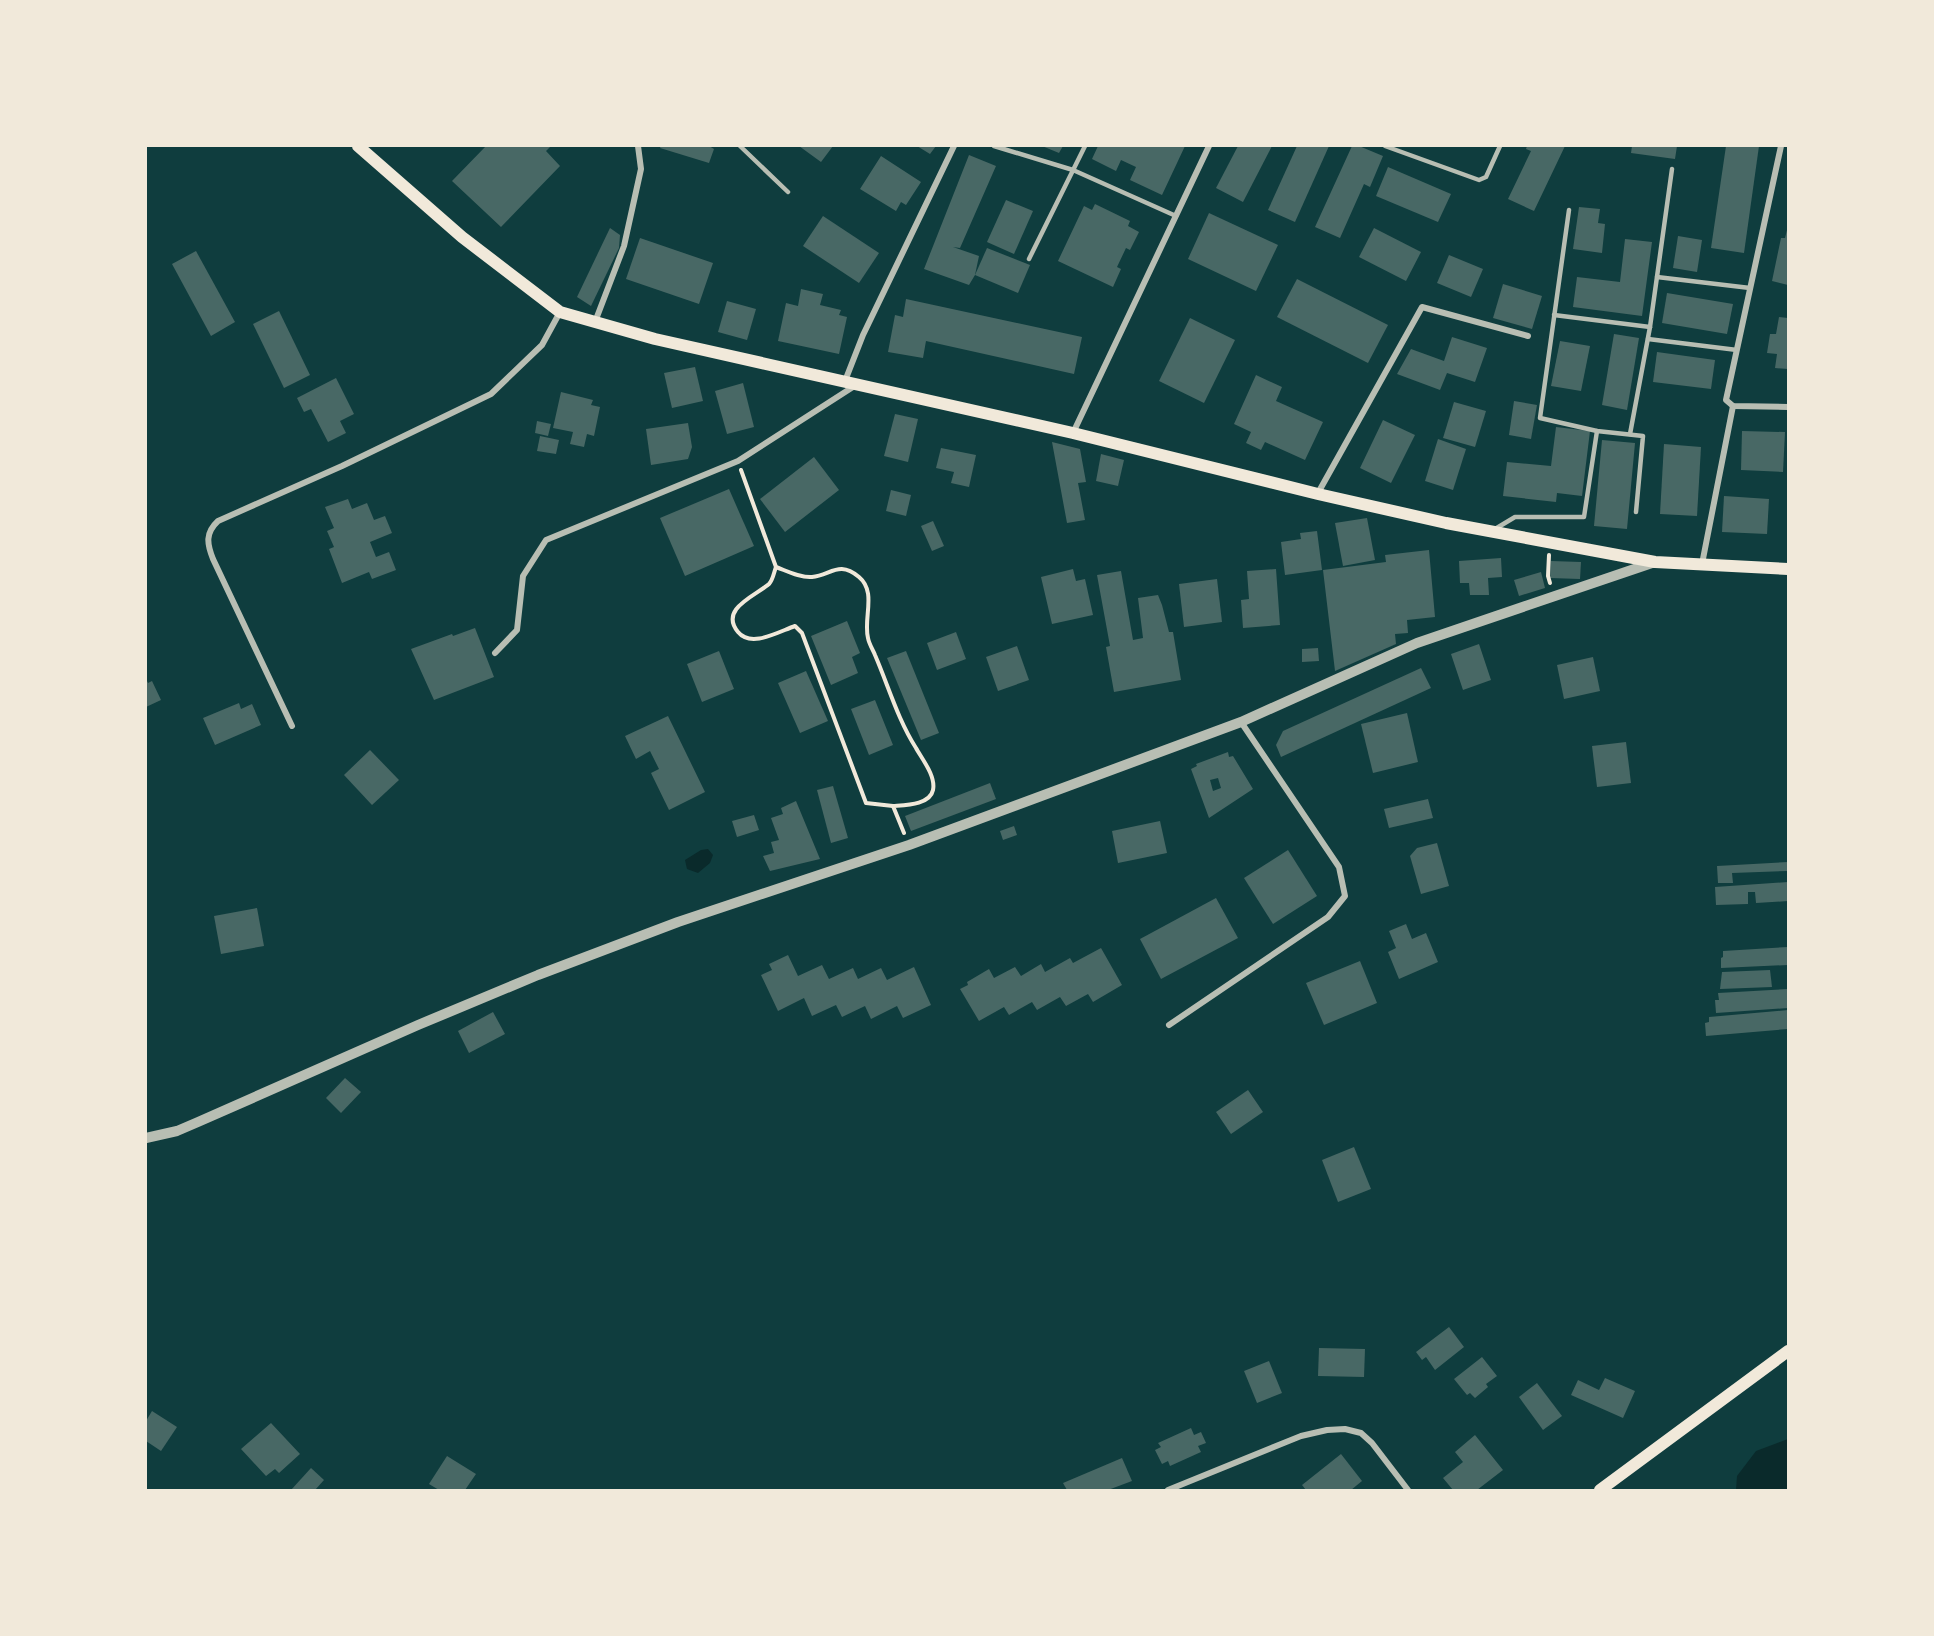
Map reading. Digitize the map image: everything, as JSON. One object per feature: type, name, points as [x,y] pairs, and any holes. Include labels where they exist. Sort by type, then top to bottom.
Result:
[{"type":"main road","points":[[358,146],[462,237],[560,312],[655,339],[1073,433],[1318,494],[1492,531],[1655,562],[1788,569]]},
{"type":"main road","points":[[1600,1491],[1788,1351]]},
{"type":"street","points":[[595,322],[624,246],[641,169],[638,146]]},
{"type":"street","points":[[495,653],[517,630],[523,576],[546,540],[738,461],[851,383],[863,335],[954,146]]},
{"type":"street","points":[[1073,433],[1209,146]]},
{"type":"street","points":[[1781,146],[1726,400],[1733,406],[1788,407]]},
{"type":"street","points":[[1318,494],[1422,307],[1528,336]]},
{"type":"street","points":[[292,726],[213,559],[208,546],[212,526],[218,521],[342,466],[491,394],[542,345],[560,312]]},
{"type":"street","points":[[1702,565],[1733,406]]},
{"type":"street","points":[[146,1138],[177,1131],[538,975],[678,922],[909,845],[1241,722],[1417,643],[1655,562]]},
{"type":"street","points":[[1169,1025],[1328,917],[1344,896],[1339,867],[1241,722]]},
{"type":"street","points":[[1168,1491],[1301,1436],[1327,1430],[1345,1429],[1361,1433],[1372,1443],[1408,1491]]},
{"type":"lane","points":[[740,146],[788,192]]},
{"type":"lane","points":[[994,146],[1073,170],[1176,216]]},
{"type":"lane","points":[[1029,259],[1085,146]]},
{"type":"lane","points":[[1385,146],[1479,180],[1486,177],[1500,146]]},
{"type":"lane","points":[[1630,434],[1650,327],[1672,169]]},
{"type":"lane","points":[[1569,210],[1540,418],[1597,430],[1643,436],[1636,512]]},
{"type":"lane","points":[[1657,278],[1750,288]]},
{"type":"lane","points":[[1554,315],[1650,327]]},
{"type":"lane","points":[[1648,339],[1737,350]]},
{"type":"lane","points":[[1492,531],[1515,517],[1584,517],[1597,430]]},
{"type":"path","points":[[738,461],[777,567],[770,582],[735,609],[732,619],[734,627],[742,637],[748,639],[760,638],[795,626],[802,633],[866,803],[893,806],[917,803],[930,796],[933,789],[931,777],[911,741],[867,637],[867,588],[860,577],[849,570],[838,568],[812,577],[799,576],[777,567]]},
{"type":"path","points":[[1551,543],[1548,576],[1555,595]]},
{"type":"path","points":[[893,806],[909,845]]},
{"type":"water","points":[[708,849],[713,855],[710,863],[698,873],[687,869],[685,860],[701,850]]},
{"type":"water","points":[[1788,1439],[1788,1490],[1736,1490],[1737,1476],[1756,1451]]},
{"type":"building","points":[[486,146],[551,146],[546,151],[560,166],[501,227],[452,181]]},
{"type":"building","points":[[661,146],[709,146],[714,149],[709,163],[660,148]]},
{"type":"building","points":[[799,146],[833,146],[821,162]]},
{"type":"building","points":[[917,146],[936,146],[930,154]]},
{"type":"building","points":[[1042,146],[1063,146],[1059,153]]},
{"type":"building","points":[[1098,146],[1185,146],[1162,195],[1130,180],[1136,167],[1121,160],[1116,171],[1092,159]]},
{"type":"building","points":[[1238,146],[1272,146],[1243,202],[1216,188]]},
{"type":"building","points":[[1297,146],[1329,146],[1295,222],[1268,210]]},
{"type":"building","points":[[1352,146],[1359,146],[1383,156],[1370,187],[1364,184],[1340,238],[1315,227]]},
{"type":"building","points":[[1527,146],[1565,146],[1534,211],[1508,199],[1531,151],[1526,149]]},
{"type":"building","points":[[1632,146],[1677,146],[1675,159],[1631,153]]},
{"type":"building","points":[[1726,146],[1759,146],[1744,253],[1711,248]]},
{"type":"building","points":[[969,155],[996,166],[960,248],[953,247],[979,256],[975,275],[969,285],[924,269]]},
{"type":"building","points":[[881,156],[921,182],[906,205],[901,202],[896,211],[860,189]]},
{"type":"building","points":[[1388,167],[1451,194],[1438,222],[1376,196]]},
{"type":"building","points":[[1006,200],[1033,211],[1014,254],[987,242]]},
{"type":"building","points":[[1095,204],[1130,221],[1128,226],[1139,232],[1130,250],[1126,248],[1117,267],[1121,269],[1113,287],[1058,261],[1084,206],[1092,210]]},
{"type":"building","points":[[1579,207],[1600,209],[1598,223],[1605,224],[1602,253],[1573,249]]},
{"type":"building","points":[[1209,213],[1278,245],[1256,291],[1188,259]]},
{"type":"building","points":[[823,216],[879,253],[859,283],[803,246]]},
{"type":"building","points":[[1788,226],[1788,285],[1772,281],[1781,238],[1785,238]]},
{"type":"building","points":[[610,228],[620,235],[619,248],[591,306],[577,297]]},
{"type":"building","points":[[1374,228],[1421,252],[1406,281],[1359,257]]},
{"type":"building","points":[[1678,236],[1702,240],[1697,272],[1673,268]]},
{"type":"building","points":[[640,238],[713,263],[699,304],[626,279]]},
{"type":"building","points":[[1625,239],[1652,242],[1642,316],[1573,307],[1577,277],[1620,282]]},
{"type":"building","points":[[987,248],[1030,265],[1018,293],[975,275]]},
{"type":"building","points":[[196,251],[235,322],[211,336],[172,264]]},
{"type":"building","points":[[1449,255],[1483,269],[1471,297],[1437,283]]},
{"type":"building","points":[[1297,279],[1388,325],[1368,363],[1277,317]]},
{"type":"building","points":[[1503,284],[1542,296],[1532,329],[1493,318]]},
{"type":"building","points":[[801,289],[823,294],[820,305],[841,310],[839,315],[847,317],[839,354],[778,341],[786,303],[798,306]]},
{"type":"building","points":[[1667,293],[1733,304],[1727,334],[1662,323]]},
{"type":"building","points":[[906,299],[1082,337],[1074,374],[926,341],[923,358],[888,352],[895,315],[903,317]]},
{"type":"building","points":[[727,301],[756,309],[747,340],[718,332]]},
{"type":"building","points":[[279,311],[310,375],[284,388],[253,324]]},
{"type":"building","points":[[1779,317],[1788,318],[1788,369],[1775,368],[1777,354],[1767,353],[1770,334],[1776,334]]},
{"type":"building","points":[[1190,318],[1235,340],[1204,403],[1159,381]]},
{"type":"building","points":[[1614,334],[1639,338],[1627,410],[1602,405]]},
{"type":"building","points":[[1452,337],[1487,348],[1475,382],[1447,373],[1440,390],[1397,374],[1411,349],[1444,361]]},
{"type":"building","points":[[1560,341],[1590,346],[1581,391],[1551,386]]},
{"type":"building","points":[[1657,352],[1715,360],[1711,389],[1653,382]]},
{"type":"building","points":[[695,367],[703,401],[672,408],[664,373]]},
{"type":"building","points":[[1256,375],[1282,387],[1276,401],[1323,422],[1305,460],[1265,442],[1261,450],[1246,443],[1251,432],[1234,424]]},
{"type":"building","points":[[336,378],[354,414],[340,421],[346,433],[328,442],[311,409],[304,412],[297,398]]},
{"type":"building","points":[[743,383],[754,427],[727,434],[715,391]]},
{"type":"building","points":[[561,392],[593,400],[591,405],[600,407],[594,436],[587,434],[584,447],[570,444],[573,432],[553,428]]},
{"type":"building","points":[[1514,401],[1537,405],[1531,439],[1509,435]]},
{"type":"building","points":[[1454,402],[1486,411],[1475,447],[1443,438]]},
{"type":"building","points":[[895,414],[918,419],[908,462],[884,456]]},
{"type":"building","points":[[1383,420],[1415,435],[1391,483],[1360,468]]},
{"type":"building","points":[[537,421],[551,424],[548,436],[535,433]]},
{"type":"building","points":[[688,423],[692,447],[688,459],[651,465],[646,429]]},
{"type":"building","points":[[1556,427],[1590,431],[1582,496],[1557,493],[1556,502],[1503,496],[1507,462],[1551,466]]},
{"type":"building","points":[[1742,431],[1785,432],[1783,472],[1741,470]]},
{"type":"building","points":[[540,436],[559,440],[556,454],[537,451]]},
{"type":"building","points":[[1438,439],[1466,449],[1453,490],[1425,481]]},
{"type":"building","points":[[1602,440],[1635,443],[1627,529],[1594,526]]},
{"type":"building","points":[[1052,442],[1080,449],[1086,482],[1078,483],[1085,520],[1067,523]]},
{"type":"building","points":[[1664,444],[1701,447],[1697,516],[1660,514]]},
{"type":"building","points":[[941,448],[976,455],[969,487],[951,483],[954,472],[936,468]]},
{"type":"building","points":[[1101,454],[1124,460],[1118,486],[1096,481]]},
{"type":"building","points":[[814,457],[839,490],[785,532],[760,499]]},
{"type":"building","points":[[729,489],[754,546],[685,576],[660,518]]},
{"type":"building","points":[[891,490],[911,495],[906,516],[886,511]]},
{"type":"building","points":[[1724,496],[1769,499],[1767,534],[1722,532]]},
{"type":"building","points":[[348,499],[352,509],[367,503],[374,520],[385,516],[392,533],[370,542],[376,557],[389,552],[396,570],[372,579],[369,572],[342,583],[329,549],[334,547],[327,531],[334,528],[325,507]]},
{"type":"building","points":[[1367,518],[1375,560],[1343,566],[1335,523]]},
{"type":"building","points":[[933,521],[944,546],[932,551],[921,526]]},
{"type":"building","points":[[1317,531],[1322,570],[1285,575],[1281,542],[1301,539],[1300,533]]},
{"type":"building","points":[[1429,550],[1435,617],[1407,620],[1408,633],[1395,634],[1396,644],[1335,671],[1323,570],[1386,562],[1385,555]]},
{"type":"building","points":[[1501,558],[1502,577],[1488,578],[1489,595],[1470,595],[1469,583],[1460,583],[1459,561]]},
{"type":"building","points":[[1551,561],[1581,562],[1580,579],[1550,578]]},
{"type":"building","points":[[1073,569],[1076,581],[1085,579],[1093,615],[1052,624],[1041,577]]},
{"type":"building","points":[[1276,569],[1280,625],[1243,628],[1241,600],[1249,599],[1247,571]]},
{"type":"building","points":[[1121,571],[1133,640],[1143,638],[1138,598],[1158,595],[1169,632],[1173,632],[1181,680],[1114,692],[1106,647],[1110,646],[1097,575]]},
{"type":"building","points":[[1541,572],[1545,588],[1519,596],[1514,580]]},
{"type":"building","points":[[1217,579],[1222,622],[1184,627],[1179,584]]},
{"type":"building","points":[[847,621],[860,653],[852,657],[858,673],[831,685],[811,636]]},
{"type":"building","points":[[475,628],[494,677],[434,700],[411,649]]},
{"type":"building","points":[[956,632],[966,659],[937,670],[927,643]]},
{"type":"building","points":[[1479,644],[1491,680],[1463,690],[1451,654]]},
{"type":"building","points":[[1017,646],[1029,680],[998,691],[986,657]]},
{"type":"building","points":[[1318,648],[1319,661],[1302,662],[1302,649]]},
{"type":"building","points":[[719,651],[734,689],[702,702],[687,664]]},
{"type":"building","points":[[906,651],[939,733],[921,740],[887,658]]},
{"type":"building","points":[[1593,657],[1600,691],[1564,699],[1557,665]]},
{"type":"building","points":[[1421,668],[1431,688],[1281,757],[1276,745],[1283,731]]},
{"type":"building","points":[[806,671],[828,721],[800,733],[778,683]]},
{"type":"building","points":[[146,679],[148,683],[152,681],[161,700],[146,707]]},
{"type":"building","points":[[875,700],[893,745],[869,755],[851,709]]},
{"type":"building","points":[[239,703],[241,709],[252,704],[261,725],[215,745],[203,718]]},
{"type":"building","points":[[1407,713],[1418,762],[1373,773],[1361,724]]},
{"type":"building","points":[[668,716],[705,792],[669,810],[651,773],[659,769],[650,751],[636,759],[625,736]]},
{"type":"building","points":[[1626,742],[1631,783],[1597,787],[1592,746]]},
{"type":"building","points":[[370,750],[399,780],[372,805],[344,775]]},
{"type":"building","points":[[1228,752],[1229,757],[1233,756],[1253,789],[1209,818],[1191,769],[1197,766],[1196,764]],"holes":[[[1218,778],[1221,788],[1213,791],[1210,780]]]},
{"type":"building","points":[[990,783],[996,799],[911,831],[905,816]]},
{"type":"building","points":[[833,786],[848,838],[831,843],[817,790]]},
{"type":"building","points":[[1428,799],[1433,818],[1389,828],[1384,809]]},
{"type":"building","points":[[796,801],[820,859],[770,871],[763,856],[774,853],[771,842],[779,840],[771,818],[783,814],[781,808]]},
{"type":"building","points":[[754,815],[759,830],[737,837],[732,821]]},
{"type":"building","points":[[1160,821],[1167,853],[1118,863],[1112,831]]},
{"type":"building","points":[[1014,826],[1017,835],[1003,840],[1000,831]]},
{"type":"building","points":[[1437,843],[1449,886],[1421,894],[1410,856],[1417,848]]},
{"type":"building","points":[[1288,850],[1317,896],[1273,924],[1244,878]]},
{"type":"building","points":[[1788,862],[1788,871],[1732,873],[1733,883],[1718,883],[1717,866]]},
{"type":"building","points":[[1788,882],[1788,901],[1756,903],[1755,892],[1748,892],[1748,904],[1716,905],[1715,887]]},
{"type":"building","points":[[1216,898],[1238,938],[1161,979],[1140,939]]},
{"type":"building","points":[[257,908],[264,946],[221,954],[214,916]]},
{"type":"building","points":[[1406,924],[1412,939],[1426,933],[1438,962],[1399,979],[1388,952],[1396,948],[1389,931]]},
{"type":"building","points":[[1788,947],[1788,965],[1721,968],[1723,951]]},
{"type":"building","points":[[1101,948],[1122,985],[1093,1002],[1088,994],[1066,1006],[1060,997],[1037,1010],[1032,1002],[1009,1015],[1004,1007],[979,1021],[960,989],[989,969],[994,978],[1015,967],[1021,976],[1041,964],[1045,972],[1070,958],[1073,963]]},
{"type":"building","points":[[788,955],[798,976],[822,965],[829,979],[853,968],[858,979],[881,968],[887,980],[914,967],[931,1005],[903,1018],[897,1006],[871,1019],[865,1006],[842,1017],[836,1005],[812,1016],[804,998],[778,1011],[761,975],[772,970],[769,964]]},
{"type":"building","points":[[1360,961],[1377,1003],[1324,1025],[1306,983]]},
{"type":"building","points":[[1770,970],[1772,987],[1720,989],[1722,972]]},
{"type":"building","points":[[1788,989],[1788,1008],[1716,1013],[1715,1000],[1719,1000],[1718,993]]},
{"type":"building","points":[[1788,1010],[1788,1029],[1706,1036],[1705,1023],[1709,1022],[1709,1017]]},
{"type":"building","points":[[493,1012],[505,1034],[469,1053],[458,1031]]},
{"type":"building","points":[[345,1078],[361,1092],[341,1113],[326,1098]]},
{"type":"building","points":[[1248,1090],[1263,1112],[1231,1134],[1216,1112]]},
{"type":"building","points":[[1354,1147],[1371,1189],[1338,1202],[1322,1160]]},
{"type":"building","points":[[1449,1327],[1464,1347],[1435,1370],[1426,1357],[1422,1360],[1416,1352]]},
{"type":"building","points":[[1319,1348],[1365,1349],[1364,1377],[1318,1376]]},
{"type":"building","points":[[1482,1357],[1497,1376],[1486,1384],[1488,1387],[1475,1398],[1470,1393],[1467,1395],[1454,1379]]},
{"type":"building","points":[[1269,1361],[1282,1393],[1257,1403],[1244,1371]]},
{"type":"building","points":[[1605,1378],[1635,1391],[1623,1418],[1571,1395],[1578,1380],[1599,1390]]},
{"type":"building","points":[[1537,1383],[1562,1416],[1543,1430],[1519,1397]]},
{"type":"building","points":[[152,1411],[177,1427],[161,1451],[146,1441],[146,1421]]},
{"type":"building","points":[[271,1423],[300,1454],[279,1473],[275,1469],[266,1476],[241,1449]]},
{"type":"building","points":[[1191,1428],[1194,1435],[1201,1432],[1206,1443],[1198,1446],[1201,1452],[1170,1466],[1168,1461],[1162,1464],[1155,1450],[1161,1447],[1158,1443]]},
{"type":"building","points":[[1475,1435],[1503,1470],[1477,1490],[1453,1490],[1443,1478],[1463,1462],[1455,1452]]},
{"type":"building","points":[[1341,1454],[1362,1481],[1351,1490],[1306,1490],[1302,1485]]},
{"type":"building","points":[[447,1456],[476,1474],[465,1490],[439,1490],[429,1484]]},
{"type":"building","points":[[1122,1458],[1132,1481],[1108,1490],[1067,1490],[1063,1483]]},
{"type":"building","points":[[311,1468],[324,1480],[315,1490],[291,1490]]}]
